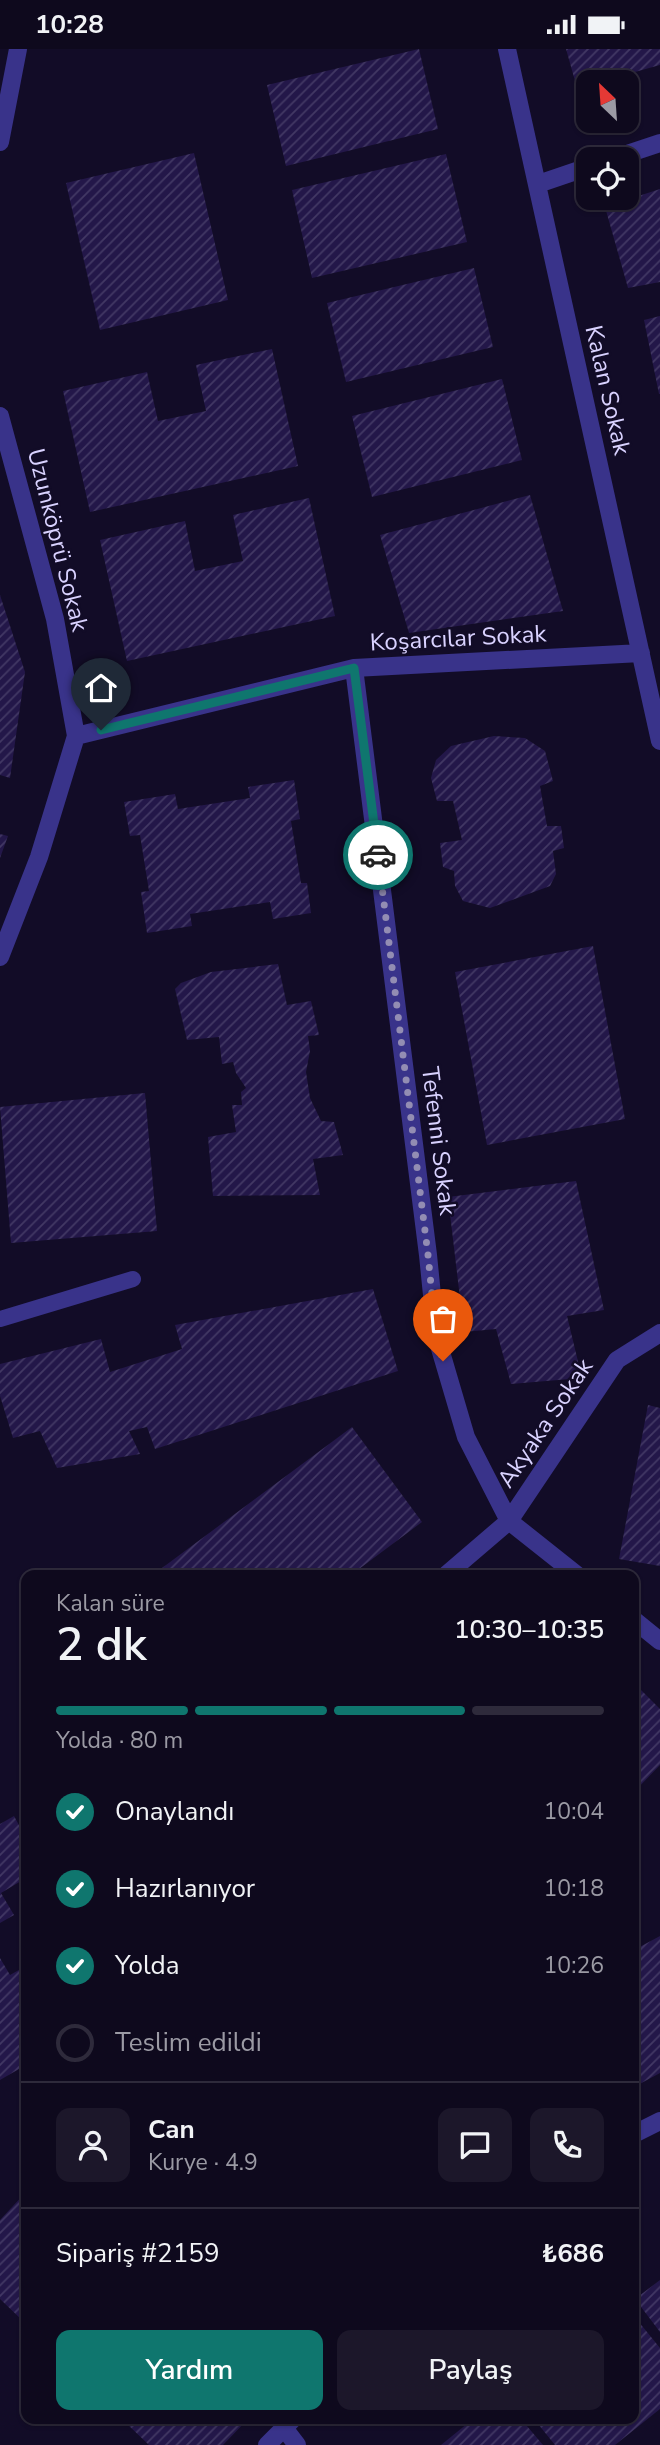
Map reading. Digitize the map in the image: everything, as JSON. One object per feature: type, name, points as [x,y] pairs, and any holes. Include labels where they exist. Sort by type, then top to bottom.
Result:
[{"type":"street","points":[[0,142],[18,49]]},
{"type":"street","name":"Kalan Sokak","points":[[507,49],[660,741]]},
{"type":"street","points":[[639,150],[660,143]]},
{"type":"street","points":[[538,184],[576,171]]},
{"type":"street","name":"Uzunköprü Sokak","points":[[0,416],[55,619],[76,736],[39,857],[0,957]]},
{"type":"street","name":"Koşarcılar Sokak","points":[[76,736],[354,668],[641,653]]},
{"type":"street","name":"Tefenni Sokak","points":[[354,668],[425,1223],[436,1335],[466,1437],[509,1521],[571,1570]]},
{"type":"street","name":"Akyaka Sokak","points":[[452,1570],[509,1521],[617,1360],[660,1333]]},
{"type":"street","points":[[639,1624],[660,1641]]},
{"type":"street","points":[[639,2132],[660,2121]]},
{"type":"street","points":[[267,2445],[287,2424]]},
{"type":"street","points":[[288,2424],[298,2445]]},
{"type":"lane","points":[[0,1319],[133,1279]]},
{"type":"building","points":[[419,49],[438,129],[286,166],[267,85]]},
{"type":"building","points":[[566,49],[660,49],[660,65],[639,71],[576,70],[576,84]]},
{"type":"building","points":[[194,153],[228,300],[100,330],[66,183]]},
{"type":"building","points":[[446,154],[467,242],[312,278],[292,190]]},
{"type":"building","points":[[660,189],[660,282],[628,288],[606,210],[639,210],[639,196]]},
{"type":"building","points":[[474,268],[493,347],[346,382],[327,303]]},
{"type":"building","points":[[660,316],[660,394],[659,394],[644,320]]},
{"type":"building","points":[[272,349],[298,466],[90,512],[63,391],[147,372],[158,421],[206,411],[196,365]]},
{"type":"building","points":[[502,379],[522,460],[372,497],[352,416]]},
{"type":"building","points":[[530,495],[563,611],[409,633],[380,535]]},
{"type":"building","points":[[309,498],[335,616],[127,661],[100,540],[185,521],[195,571],[243,561],[233,515]]},
{"type":"building","points":[[0,595],[25,672],[10,778],[0,775]]},
{"type":"building","points":[[494,736],[525,738],[545,751],[553,781],[540,786],[547,826],[561,826],[564,848],[553,851],[556,874],[550,886],[490,908],[463,901],[455,886],[454,871],[443,867],[440,843],[462,840],[453,801],[437,801],[431,778],[436,760],[451,746]]},
{"type":"building","points":[[294,780],[300,819],[291,821],[301,883],[307,883],[311,913],[273,919],[270,902],[190,914],[192,926],[147,933],[141,892],[149,891],[140,835],[130,836],[124,802],[175,794],[178,809],[250,798],[248,787]]},
{"type":"building","points":[[0,834],[8,836],[0,858]]},
{"type":"building","points":[[593,946],[625,1119],[487,1145],[455,972]]},
{"type":"building","points":[[278,964],[287,1005],[311,1001],[319,1035],[308,1036],[310,1051],[306,1072],[310,1098],[321,1121],[334,1122],[343,1155],[313,1159],[320,1195],[213,1196],[208,1137],[236,1132],[232,1105],[242,1105],[241,1092],[246,1088],[236,1073],[233,1062],[222,1064],[219,1037],[187,1040],[175,989],[181,983],[211,972]]},
{"type":"building","points":[[145,1093],[157,1231],[11,1243],[0,1107]]},
{"type":"building","points":[[576,1181],[604,1310],[567,1316],[582,1378],[511,1384],[496,1329],[464,1332],[448,1197]]},
{"type":"building","points":[[373,1289],[398,1371],[155,1449],[147,1427],[129,1431],[140,1454],[57,1468],[40,1431],[13,1438],[0,1396],[0,1364],[101,1339],[110,1372],[182,1349],[175,1325]]},
{"type":"building","points":[[648,1405],[660,1408],[660,1566],[619,1559]]},
{"type":"building","points":[[352,1427],[422,1522],[358,1570],[162,1568]]},
{"type":"building","points":[[639,1688],[660,1709],[660,1765],[639,1787]]},
{"type":"building","points":[[14,1816],[21,1829],[21,1881],[1,1893],[14,1915],[0,1923],[0,1824]]},
{"type":"building","points":[[660,1936],[660,2073],[639,2084],[639,1947]]},
{"type":"building","points":[[0,1958],[10,1975],[21,1969],[21,2068],[0,2080]]},
{"type":"building","points":[[21,2197],[21,2319],[0,2299],[0,2220]]},
{"type":"building","points":[[660,2280],[660,2332],[639,2304],[639,2296]]},
{"type":"building","points":[[639,2322],[660,2348],[660,2409],[615,2445],[555,2445],[538,2424],[639,2424]]},
{"type":"building","points":[[127,2424],[243,2424],[223,2445],[149,2445]]},
{"type":"building","points":[[467,2424],[525,2424],[543,2445],[441,2445]]},
{"type":"way so far","points":[[378,855],[436,1335],[443,1361]]},
{"type":"route","points":[[101,730],[354,668],[378,855]]}]
